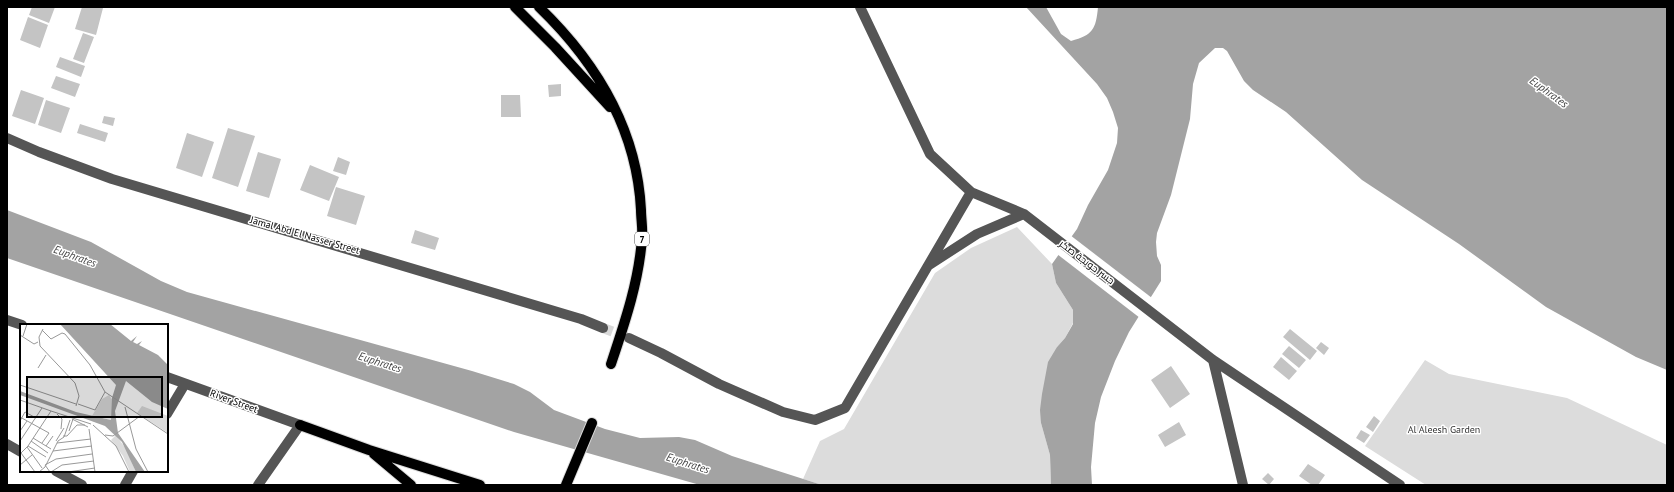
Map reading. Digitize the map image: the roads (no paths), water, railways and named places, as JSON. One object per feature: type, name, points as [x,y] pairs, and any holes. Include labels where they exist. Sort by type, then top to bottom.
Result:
[{"type":"main road","name":"7","points":[[515,7],[555,47],[617,114]]},
{"type":"main road","name":"7","points":[[539,7],[568,36],[585,57],[599,79],[617,114],[634,159],[639,184],[642,237],[632,299],[611,364]]},
{"type":"main road","points":[[566,485],[592,423]]},
{"type":"main road","points":[[300,425],[370,450],[480,485]]},
{"type":"main road","points":[[370,450],[411,485]]},
{"type":"street","points":[[629,338],[661,353],[719,384],[783,412],[815,420],[845,408],[971,192],[930,154],[860,7]]},
{"type":"street","name":"Jamal Abd El Nasser Street","points":[[7,138],[39,152],[112,179],[581,319],[603,328]]},
{"type":"street","name":"جسر حويجة صكر","points":[[971,192],[1024,214],[1149,309],[1213,360],[1400,485]]},
{"type":"street","points":[[927,266],[977,234],[1024,214]]},
{"type":"street","points":[[7,320],[20,324]]},
{"type":"street","points":[[1213,360],[1243,485]]},
{"type":"street","name":"River Street","points":[[168,377],[300,425]]},
{"type":"street","points":[[168,412],[185,384]]},
{"type":"street","points":[[258,485],[300,425]]},
{"type":"street","points":[[7,444],[20,451]]},
{"type":"street","points":[[58,472],[82,485]]},
{"type":"street","points":[[124,485],[132,472]]},
{"type":"water","name":"Euphrates","points":[[1026,7],[1046,7],[1061,34],[1071,41],[1084,36],[1092,30],[1096,21],[1098,7],[1667,7],[1667,370],[1636,357],[1546,307],[1459,244],[1362,180],[1286,112],[1253,90],[1244,81],[1227,51],[1223,48],[1215,48],[1199,63],[1193,84],[1190,119],[1171,195],[1157,233],[1157,256],[1161,265],[1161,281],[1129,332],[1115,361],[1101,397],[1095,423],[1091,467],[1092,485],[1051,485],[1050,455],[1041,423],[1040,410],[1042,394],[1048,362],[1073,324],[1073,310],[1056,283],[1052,264],[1077,229],[1088,205],[1108,170],[1117,143],[1118,128],[1107,98],[1097,84]]},
{"type":"water","name":"Euphrates","points":[[7,210],[91,242],[161,281],[187,292],[514,384],[530,392],[554,410],[605,429],[640,438],[679,437],[695,440],[732,456],[822,485],[700,485],[514,432],[7,258]]},
{"type":"tunnel","points":[[603,328],[627,337]]},
{"type":"park label","name":"Al Aleesh Garden","points":[[1444,429]]}]
